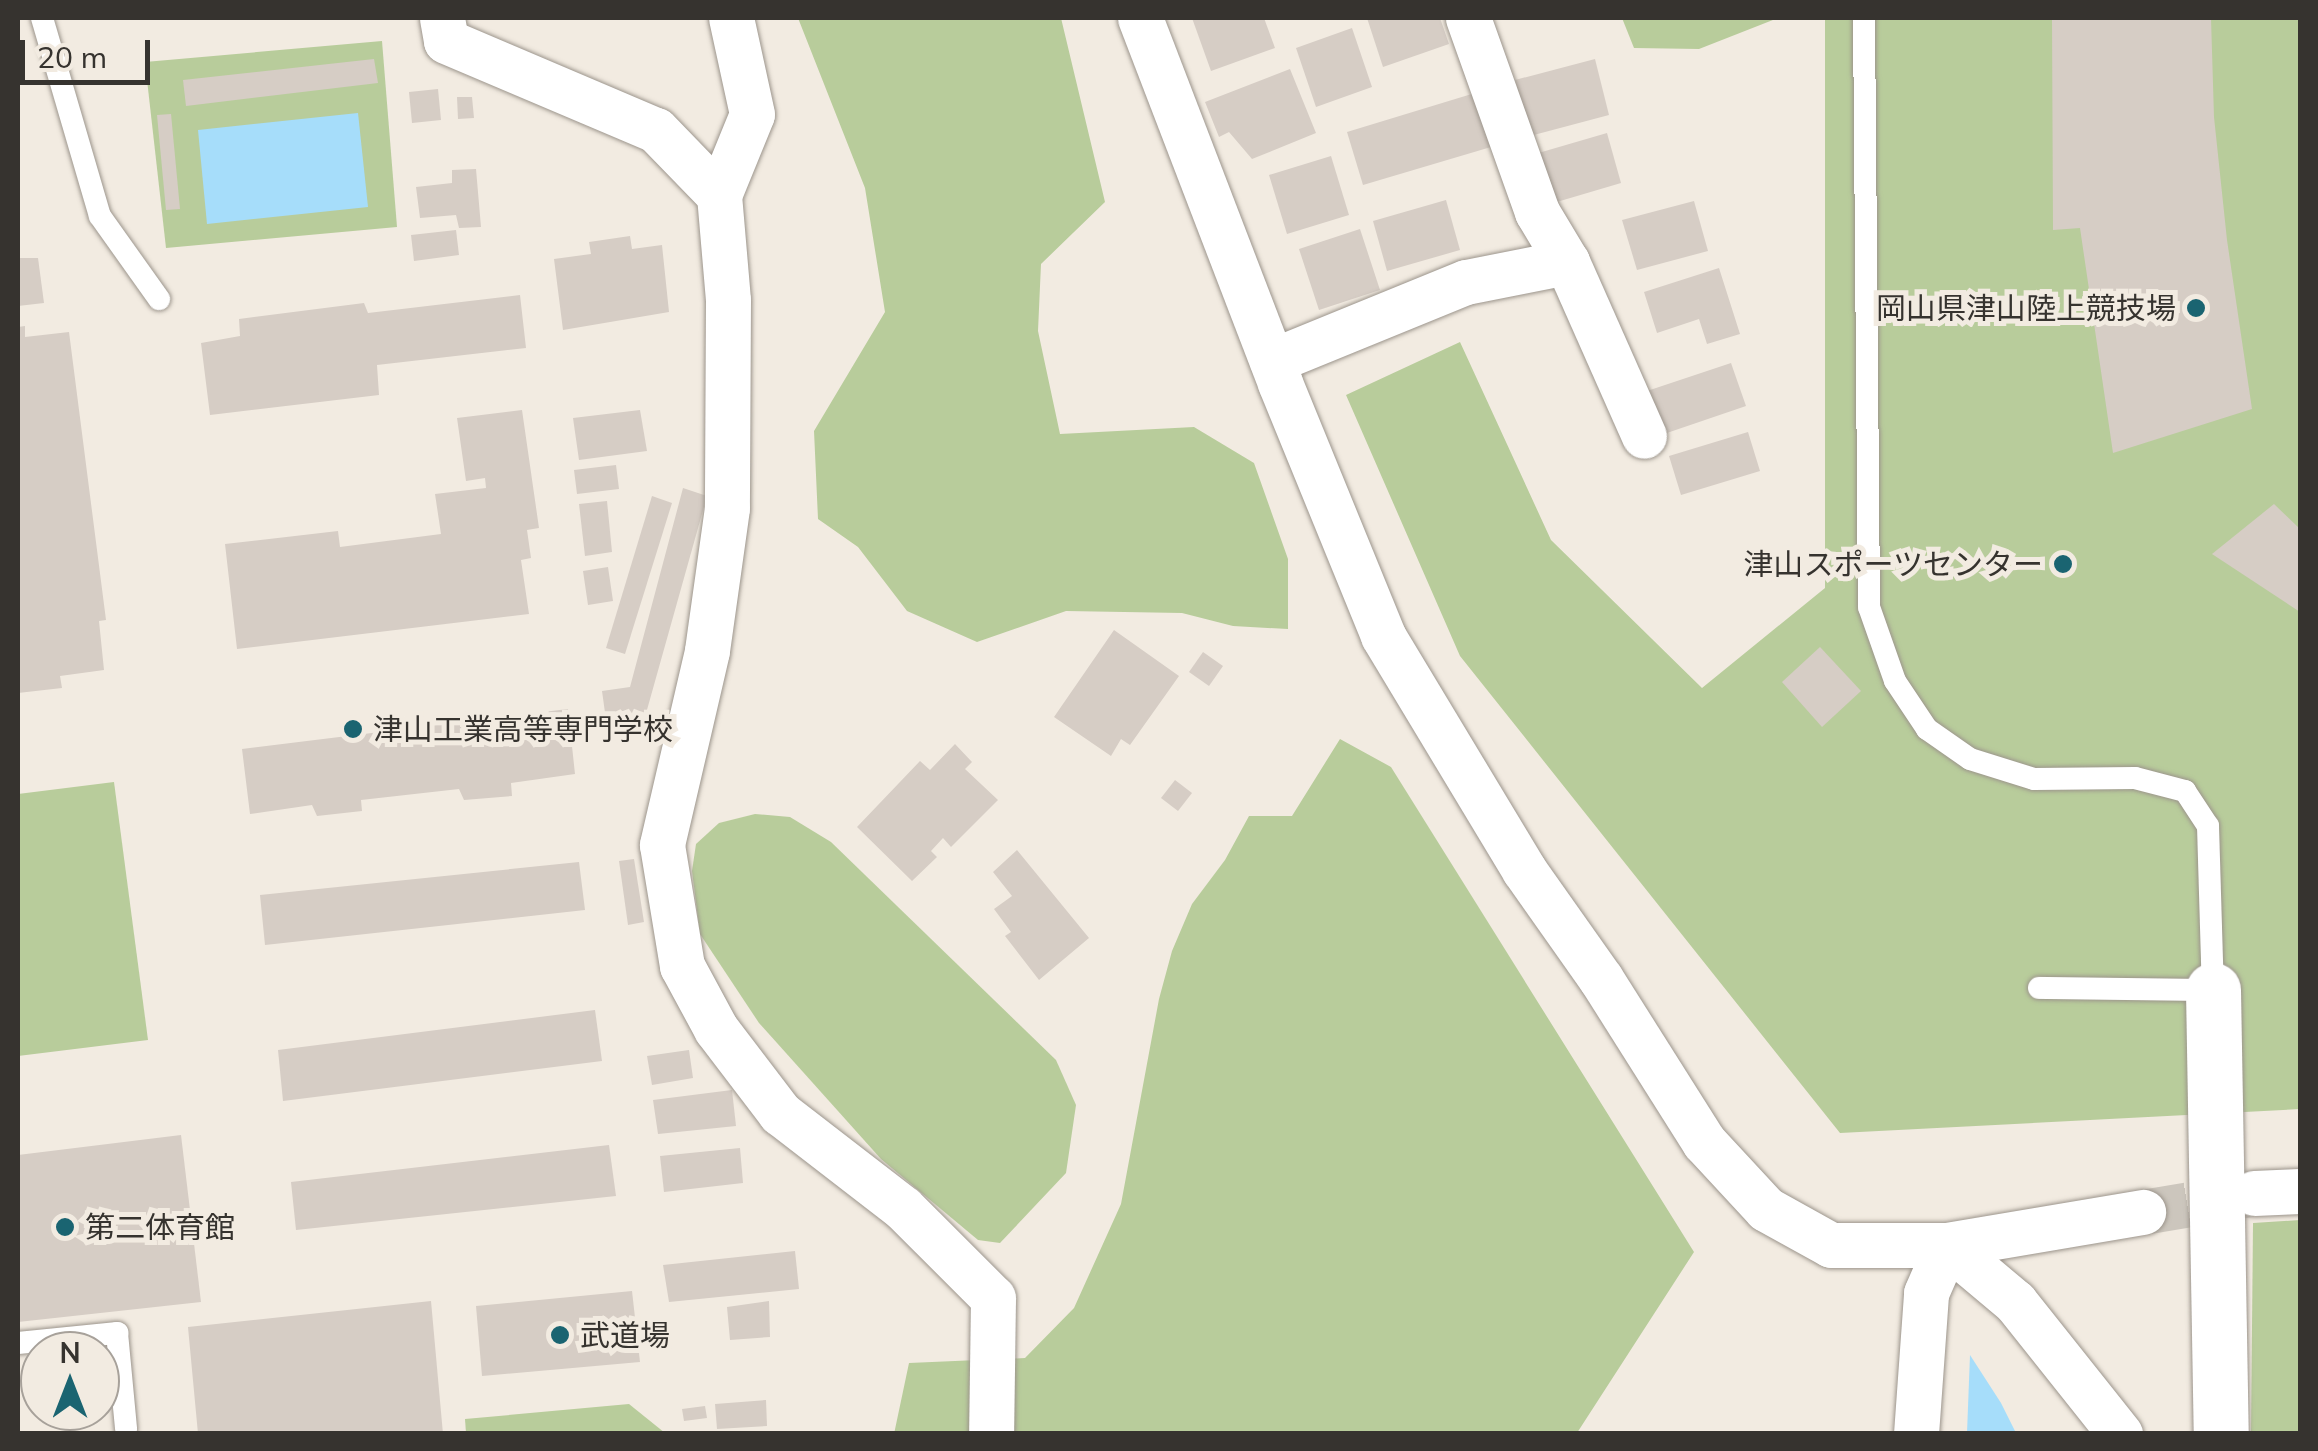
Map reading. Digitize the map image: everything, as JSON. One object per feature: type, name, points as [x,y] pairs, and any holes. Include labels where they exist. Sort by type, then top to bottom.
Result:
[{"type":"street","points":[[442,18],[446,41],[656,130],[718,195]]},
{"type":"street","points":[[731,18],[752,114],[718,195],[728,300],[728,508],[707,652],[662,845],[682,966],[716,1029],[780,1112],[903,1208],[993,1298],[991,1434]]},
{"type":"street","points":[[1140,18],[1383,636],[1524,870],[1601,979],[1704,1142],[1766,1209],[1831,1245],[1947,1245],[2143,1212]]},
{"type":"street","points":[[1468,18],[1537,212],[1566,262],[1644,436]]},
{"type":"street","points":[[1272,361],[1466,282],[1566,262]]},
{"type":"street","points":[[2213,990],[2221,1434]]},
{"type":"street","points":[[2254,1193],[2300,1190]]},
{"type":"street","points":[[1916,1434],[1926,1293],[1947,1245]]},
{"type":"street","points":[[1947,1245],[2015,1302],[2120,1434]]},
{"type":"lane","points":[[42,18],[100,216],[158,299]]},
{"type":"lane","points":[[1864,18],[1869,607],[1894,682],[1927,730],[1970,760],[2034,779],[2135,778],[2186,791],[2208,826],[2213,990],[2038,988]]},
{"type":"lane","points":[[18,1343],[117,1334],[126,1428]]},
{"type":"green space","points":[[798,18],[1061,18],[1105,202],[1041,264],[1038,331],[1060,434],[1194,427],[1254,463],[1288,559],[1288,629],[1233,626],[1182,613],[1066,611],[977,642],[907,611],[858,547],[818,519],[814,431],[885,312],[865,188]]},
{"type":"green space","points":[[1622,18],[1778,18],[1699,49],[1634,48]]},
{"type":"green space","name":"津山スポーツセンター","points":[[1825,18],[2300,18],[2300,1109],[1840,1133],[1460,656],[1346,395],[1460,342],[1551,540],[1702,688],[1825,588]]},
{"type":"green space","points":[[382,41],[397,227],[166,248],[145,62]]},
{"type":"green space","points":[[1340,739],[1391,767],[1694,1252],[1577,1433],[894,1434],[909,1363],[1025,1358],[1074,1308],[1121,1204],[1159,999],[1172,951],[1192,904],[1225,860],[1249,816],[1292,816]]},
{"type":"green space","points":[[114,782],[148,1040],[18,1056],[18,794]]},
{"type":"green space","points":[[755,814],[790,817],[831,842],[1056,1060],[1076,1105],[1066,1173],[1000,1243],[978,1240],[881,1159],[759,1023],[700,934],[692,871],[696,844],[719,823]]},
{"type":"green space","points":[[2300,1220],[2300,1433],[2251,1433],[2253,1223]]},
{"type":"green space","points":[[629,1404],[665,1433],[466,1433],[465,1419]]},
{"type":"water","points":[[358,113],[368,207],[207,224],[198,130]]},
{"type":"water","points":[[1970,1355],[2001,1403],[2016,1433],[1967,1433]]},
{"type":"building","points":[[1192,18],[1264,18],[1275,48],[1211,71]]},
{"type":"building","points":[[1367,18],[1440,18],[1449,44],[1383,67]]},
{"type":"building","name":"岡山県津山陸上競技場","points":[[2052,18],[2211,18],[2214,117],[2252,409],[2113,453],[2080,228],[2053,230]]},
{"type":"building","points":[[1352,28],[1372,87],[1316,107],[1296,48]]},
{"type":"building","points":[[374,59],[378,83],[186,106],[183,80]]},
{"type":"building","points":[[1595,59],[1609,115],[1530,136],[1515,80]]},
{"type":"building","points":[[1290,69],[1316,133],[1252,159],[1229,132],[1219,137],[1205,102]]},
{"type":"building","points":[[438,89],[441,120],[412,123],[409,92]]},
{"type":"building","points":[[1475,93],[1491,147],[1363,185],[1347,132]]},
{"type":"building","points":[[457,97],[472,97],[474,118],[458,119]]},
{"type":"building","points":[[171,114],[180,209],[166,210],[157,115]]},
{"type":"building","points":[[1607,133],[1621,183],[1550,204],[1535,154]]},
{"type":"building","points":[[1331,156],[1349,215],[1287,234],[1269,175]]},
{"type":"building","points":[[476,169],[481,227],[459,228],[456,215],[420,218],[416,187],[452,183],[452,170]]},
{"type":"building","points":[[1446,200],[1460,250],[1387,271],[1373,221]]},
{"type":"building","points":[[1694,201],[1708,251],[1637,270],[1622,220]]},
{"type":"building","points":[[1360,229],[1380,290],[1319,310],[1299,249]]},
{"type":"building","points":[[456,230],[459,255],[414,261],[411,235]]},
{"type":"building","points":[[630,236],[632,249],[662,245],[669,312],[563,330],[554,259],[591,254],[589,242]]},
{"type":"building","points":[[18,258],[38,258],[44,303],[18,306]]},
{"type":"building","points":[[1719,268],[1740,334],[1707,344],[1699,319],[1657,333],[1644,292]]},
{"type":"building","points":[[520,295],[526,348],[377,365],[379,395],[210,415],[201,343],[240,336],[239,319],[364,303],[368,313]]},
{"type":"building","points":[[25,326],[25,337],[69,332],[106,620],[99,621],[104,670],[60,676],[62,688],[18,693],[18,327]]},
{"type":"building","points":[[1731,363],[1746,406],[1661,435],[1647,391]]},
{"type":"building","points":[[522,410],[539,528],[527,530],[531,558],[521,560],[529,614],[237,649],[225,544],[338,531],[340,547],[441,534],[435,494],[486,488],[485,478],[466,481],[457,418]]},
{"type":"building","points":[[640,410],[647,451],[579,460],[573,418]]},
{"type":"building","points":[[1748,432],[1760,471],[1681,495],[1669,456]]},
{"type":"building","points":[[616,465],[619,489],[577,494],[574,470]]},
{"type":"building","points":[[683,488],[707,496],[645,717],[629,718],[630,724],[607,727],[602,691],[630,687]]},
{"type":"building","points":[[652,496],[672,503],[625,654],[606,648]]},
{"type":"building","points":[[607,501],[612,552],[585,556],[579,504]]},
{"type":"building","points":[[2274,504],[2300,529],[2300,612],[2212,554]]},
{"type":"building","points":[[608,567],[613,601],[588,605],[583,571]]},
{"type":"building","points":[[1114,630],[1179,676],[1130,745],[1121,739],[1111,756],[1054,717]]},
{"type":"building","points":[[1820,647],[1861,691],[1822,727],[1782,682]]},
{"type":"building","points":[[1203,652],[1223,666],[1209,686],[1189,672]]},
{"type":"building","points":[[568,709],[575,774],[511,783],[512,796],[464,800],[459,789],[361,800],[362,811],[317,816],[312,805],[250,814],[242,749]]},
{"type":"building","points":[[955,744],[972,762],[965,769],[998,800],[951,847],[943,838],[931,851],[937,857],[912,881],[857,827],[920,761],[930,770]]},
{"type":"building","points":[[1175,780],[1192,793],[1178,811],[1161,798]]},
{"type":"building","points":[[1017,850],[1089,938],[1039,980],[1005,936],[1011,932],[994,909],[1012,896],[993,872]]},
{"type":"building","points":[[634,859],[644,922],[628,925],[619,861]]},
{"type":"building","points":[[579,862],[585,910],[265,945],[260,895]]},
{"type":"building","points":[[595,1010],[602,1061],[283,1101],[278,1050]]},
{"type":"building","points":[[689,1050],[693,1078],[652,1085],[647,1056]]},
{"type":"building","points":[[732,1090],[736,1126],[658,1134],[653,1100]]},
{"type":"building","points":[[181,1135],[201,1302],[18,1322],[18,1155]]},
{"type":"building","points":[[609,1145],[616,1196],[296,1230],[291,1182]]},
{"type":"building","points":[[740,1148],[743,1183],[664,1192],[660,1156]]},
{"type":"building","points":[[795,1251],[799,1289],[669,1302],[663,1265]]},
{"type":"building","points":[[632,1291],[640,1362],[482,1376],[476,1306]]},
{"type":"building","points":[[431,1301],[443,1434],[198,1434],[188,1327]]},
{"type":"building","points":[[769,1301],[770,1337],[730,1340],[727,1307]]},
{"type":"building","points":[[766,1400],[767,1426],[717,1429],[715,1404]]},
{"type":"building","points":[[705,1406],[707,1418],[684,1421],[682,1409]]},
{"type":"tunnel","points":[[2143,1212],[2250,1194]]},
{"type":"place","name":"岡山県津山陸上競技場","points":[[2196,308]]},
{"type":"place","name":"津山スポーツセンター","points":[[2063,564]]},
{"type":"place","name":"津山工業高等専門学校","points":[[353,729]]},
{"type":"place","name":"第二体育館","points":[[65,1227]]},
{"type":"place","name":"武道場","points":[[560,1335]]}]
